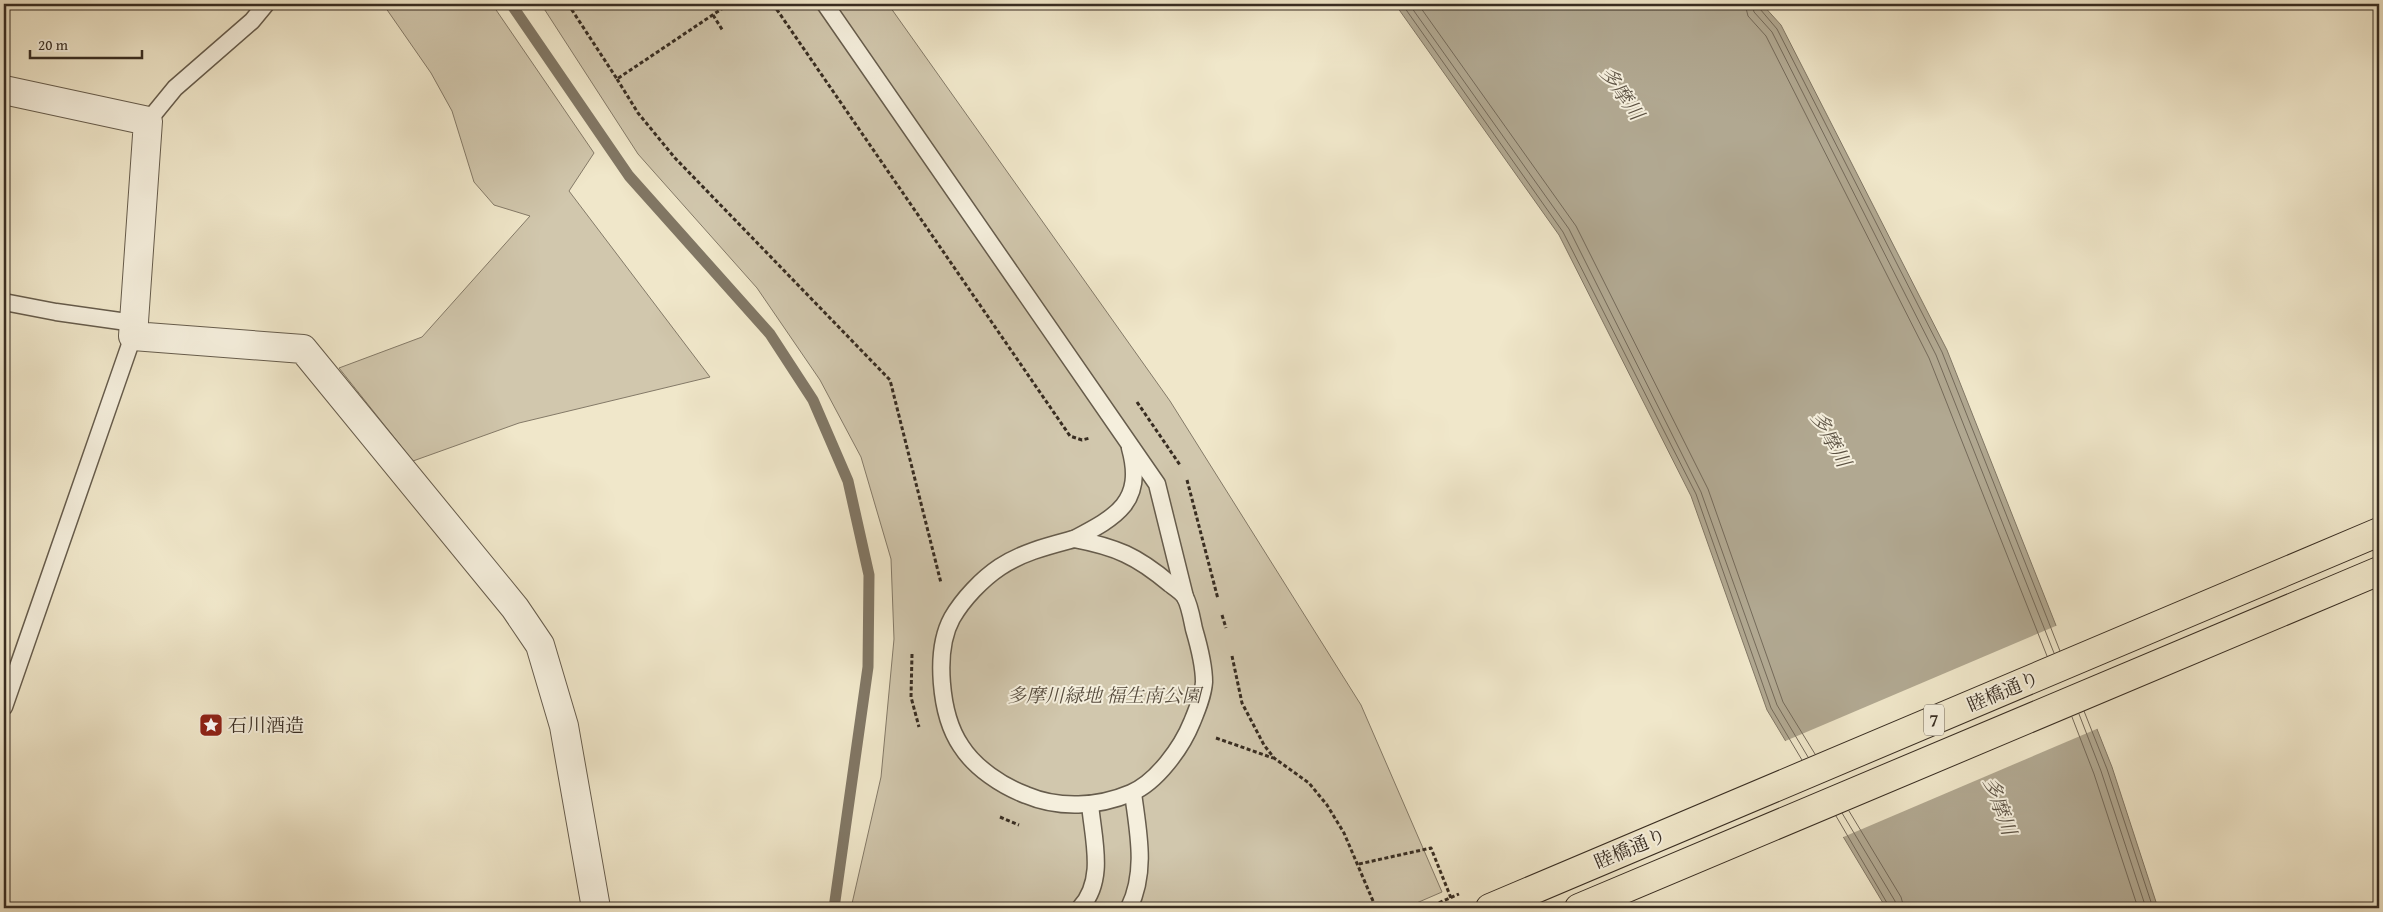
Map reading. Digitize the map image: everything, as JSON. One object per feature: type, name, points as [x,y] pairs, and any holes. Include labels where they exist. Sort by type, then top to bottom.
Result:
[{"type":"main road","name":"睦橋通り","points":[[1490,908],[2379,532]]},
{"type":"main road","name":"睦橋通り","points":[[1579,908],[2379,571]]},
{"type":"street","points":[[4,90],[148,121],[133,329],[303,349],[515,608],[540,645],[564,726],[596,908]]},
{"type":"lane","points":[[148,121],[175,88],[252,21],[266,4]]},
{"type":"lane","points":[[825,4],[1117,425],[1128,441],[1157,484],[1202,660],[1204,683],[1199,706],[1179,749],[1162,769],[1132,793],[1090,804],[1059,805],[1036,799],[1017,791],[979,766],[961,746],[951,725],[941,683],[941,662],[951,619],[978,585],[999,568],[1029,552],[1074,539],[1109,521],[1122,510],[1132,494],[1133,460],[1128,441]]},
{"type":"lane","points":[[4,302],[133,329],[4,706]]},
{"type":"lane","points":[[1074,539],[1122,551],[1148,564],[1185,597]]},
{"type":"lane","points":[[1129,908],[1135,896],[1141,860],[1132,793]]},
{"type":"lane","points":[[1080,908],[1092,893],[1097,876],[1090,804]]},
{"type":"path","points":[[568,4],[638,113],[676,158],[890,380],[942,584],[938,591]]},
{"type":"path","points":[[617,79],[729,4]]},
{"type":"path","points":[[772,4],[1070,436],[1082,440],[1097,437],[1142,408]]},
{"type":"path","points":[[713,15],[723,31]]},
{"type":"path","points":[[912,652],[911,697],[921,733]]},
{"type":"path","points":[[1242,703],[1274,758]]},
{"type":"path","points":[[1210,742],[1213,737],[1274,758],[1309,783],[1327,805],[1359,864],[1376,908]]},
{"type":"path","points":[[998,816],[1024,827]]},
{"type":"path","points":[[1359,864],[1431,848],[1450,898]]},
{"type":"path","points":[[1428,908],[1437,904]]},
{"type":"green space","points":[[383,4],[492,4],[594,153],[569,191],[710,377],[519,423],[413,461],[339,368],[422,337],[530,216],[494,205],[474,182],[452,111],[431,73]]},
{"type":"green space","name":"多摩川緑地 福生南公園","points":[[541,4],[888,4],[1170,401],[1361,705],[1442,892],[1405,908],[851,908],[881,777],[894,639],[891,559],[861,457],[820,380],[757,288],[638,154]]},
{"type":"water","name":"多摩川","points":[[1395,4],[1762,4],[1781,25],[1947,350],[2112,767],[2158,908],[1886,908],[1767,710],[1691,496],[1559,235]]},
{"type":"pier","points":[[2058,625],[2099,728],[1841,838],[1783,742]]},
{"type":"waterway","points":[[511,4],[629,176],[770,334],[813,400],[848,481],[869,575],[868,667],[834,908]]},
{"type":"place","name":"石川酒造","points":[[211,725]]}]
